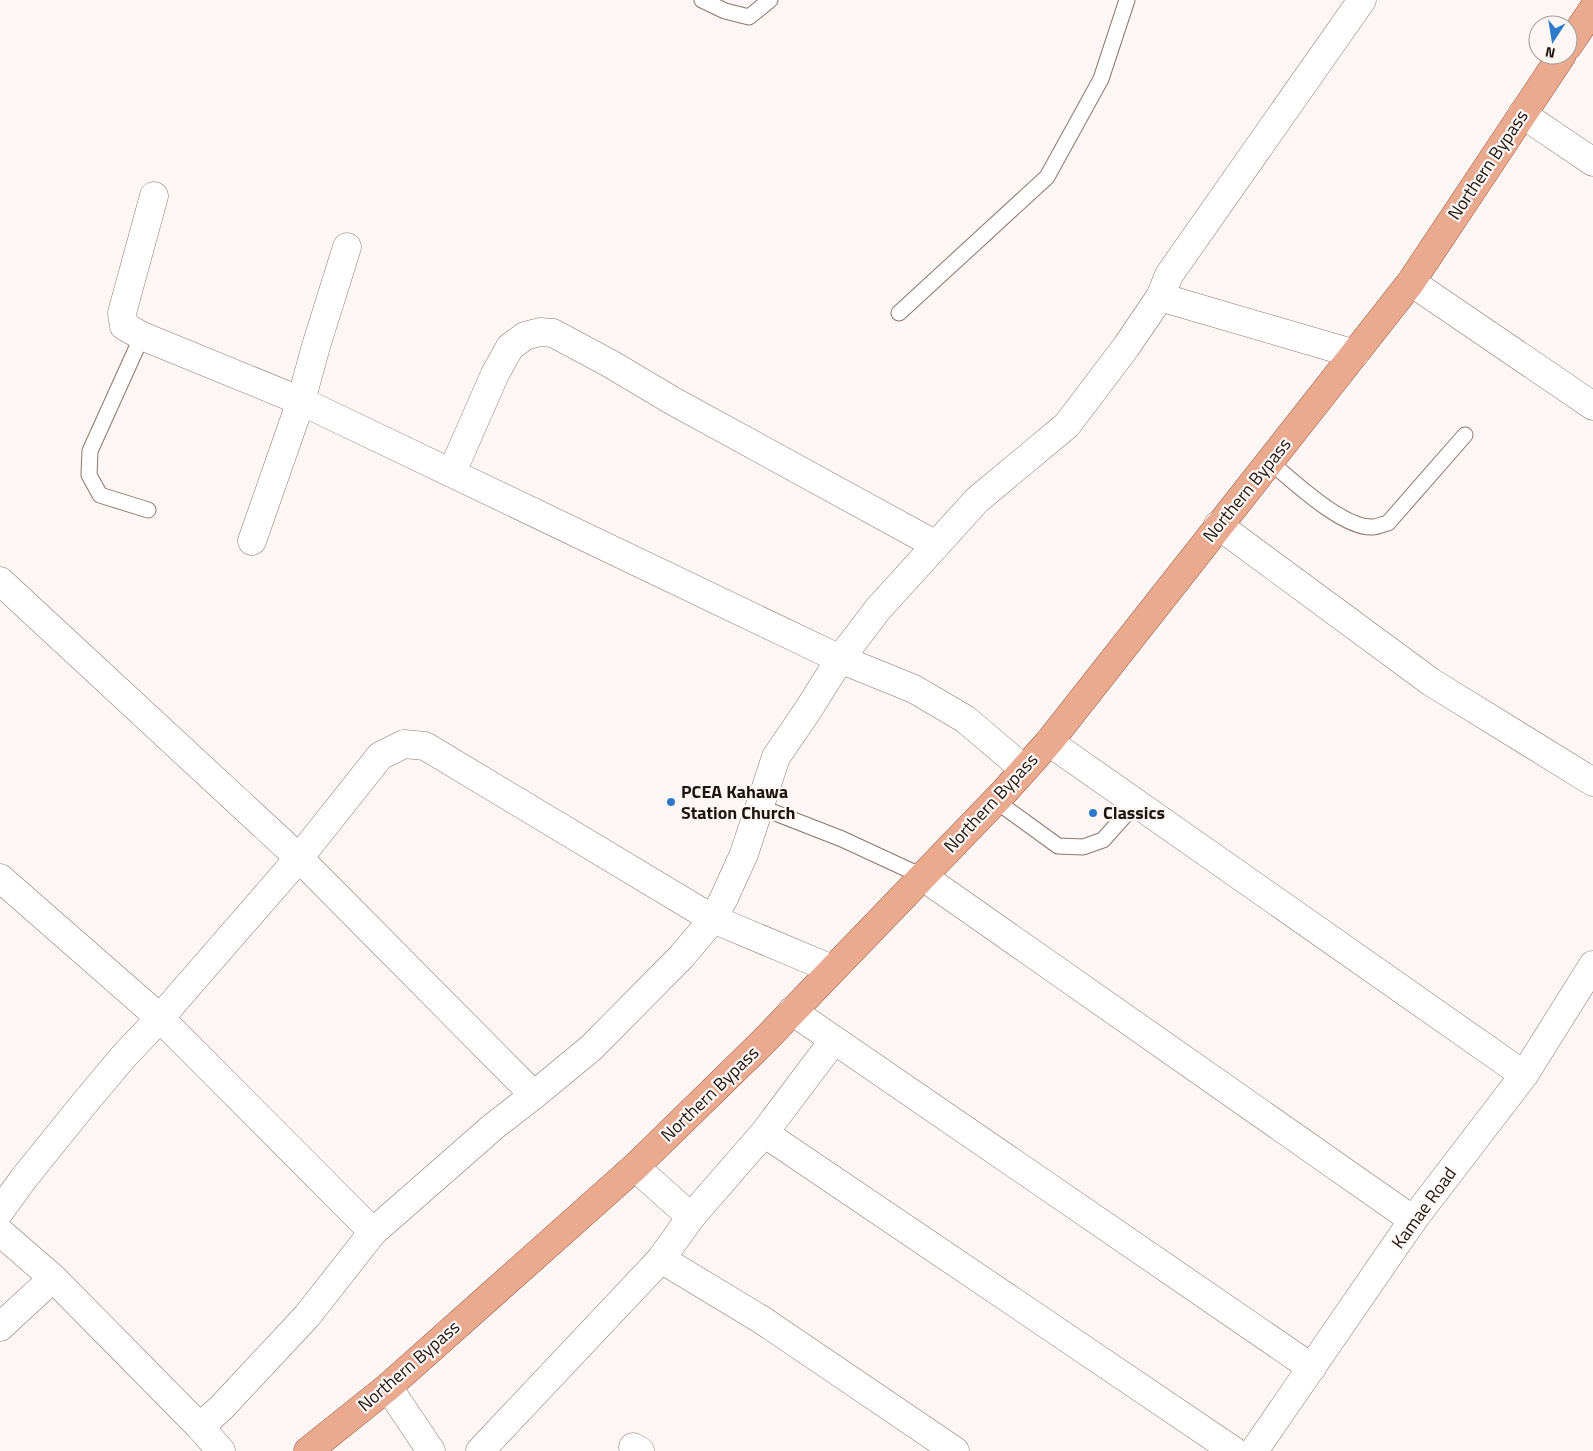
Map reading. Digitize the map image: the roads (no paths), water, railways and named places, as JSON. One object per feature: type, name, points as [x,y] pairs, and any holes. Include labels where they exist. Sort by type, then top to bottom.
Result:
[{"type":"main road","points":[[1578,31],[1593,9]]},
{"type":"main road","name":"Northern Bypass","points":[[308,1451],[388,1387],[635,1167],[765,1040],[996,800],[1049,742],[1411,282],[1555,65]]},
{"type":"street","points":[[200,1427],[222,1407],[306,1316],[372,1232],[494,1126],[534,1096],[591,1048],[682,956],[713,918],[744,854],[776,756],[808,710],[840,658],[878,610],[978,500],[1067,425],[1126,347],[1160,297],[1169,275],[1362,0]]},
{"type":"street","points":[[1522,114],[1593,162]]},
{"type":"street","points":[[154,196],[122,313],[124,326],[142,336],[301,401],[840,658],[914,689],[965,719],[1024,769]]},
{"type":"street","points":[[252,541],[301,401],[347,247]]},
{"type":"street","points":[[1411,282],[1593,406]]},
{"type":"street","points":[[1160,297],[1355,354]]},
{"type":"street","points":[[452,472],[495,374],[510,347],[525,336],[540,332],[552,333],[610,363],[673,401],[936,545]]},
{"type":"street","points":[[1218,525],[1431,682],[1593,782]]},
{"type":"street","points":[[0,581],[298,858],[534,1096]]},
{"type":"street","points":[[1049,742],[1524,1075]]},
{"type":"street","points":[[0,1211],[87,1100],[298,858],[380,756],[404,744],[425,746],[713,918],[832,969]]},
{"type":"street","points":[[922,876],[1414,1220]]},
{"type":"street","points":[[0,878],[160,1018],[372,1232]]},
{"type":"street","name":"Kamae Road","points":[[1254,1451],[1414,1220],[1524,1075],[1593,965]]},
{"type":"street","points":[[792,1011],[1312,1368]]},
{"type":"street","points":[[480,1451],[661,1258],[691,1217],[764,1133],[834,1040]]},
{"type":"street","points":[[764,1133],[1234,1451]]},
{"type":"street","points":[[635,1167],[691,1217]]},
{"type":"street","points":[[0,1232],[53,1278],[200,1427],[221,1451]]},
{"type":"street","points":[[661,1258],[762,1320],[955,1451]]},
{"type":"street","points":[[0,1327],[53,1278]]},
{"type":"street","points":[[388,1387],[430,1451]]},
{"type":"lane","points":[[702,0],[726,11],[749,17],[770,0]]},
{"type":"lane","points":[[899,313],[1046,177],[1101,80],[1126,0]]},
{"type":"lane","points":[[142,336],[90,451],[89,475],[100,495],[148,510]]},
{"type":"lane","points":[[1269,461],[1336,515],[1356,524],[1372,528],[1388,523],[1465,436]]},
{"type":"lane","points":[[996,800],[1058,846],[1083,847],[1103,840],[1136,802]]},
{"type":"lane","points":[[760,807],[842,839],[922,876]]},
{"type":"place","name":"PCEA Kahawa Station Church","points":[[671,802]]},
{"type":"place","name":"Classics","points":[[1093,813]]}]
